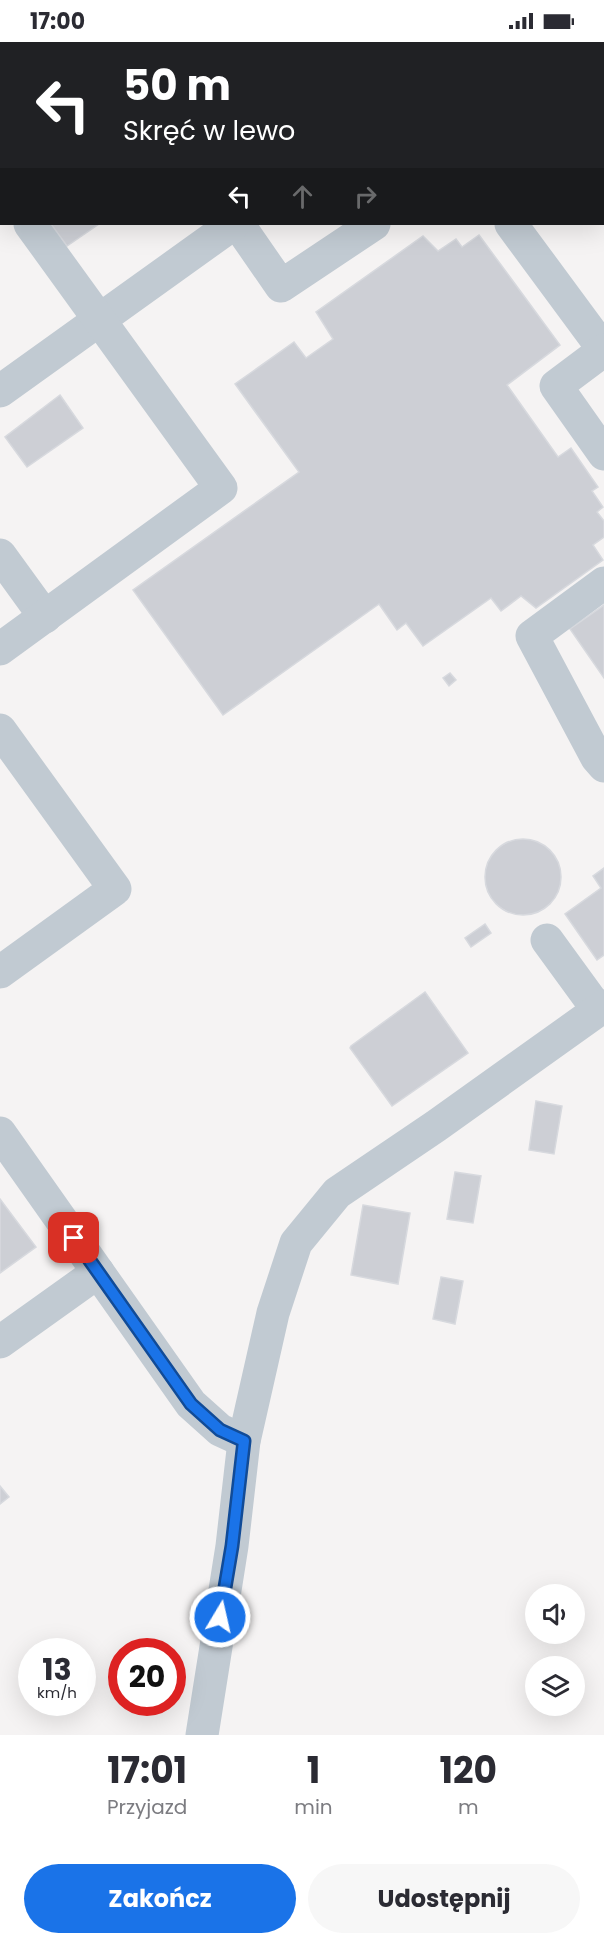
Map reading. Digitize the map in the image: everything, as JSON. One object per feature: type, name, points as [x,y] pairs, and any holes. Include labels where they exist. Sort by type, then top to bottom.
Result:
[{"type":"lane","points":[[0,649],[221,488],[31,225]]},
{"type":"lane","points":[[0,391],[232,225]]},
{"type":"lane","points":[[239,225],[282,286],[373,225]]},
{"type":"lane","points":[[512,225],[604,350],[556,386],[604,454]]},
{"type":"lane","points":[[0,555],[45,617]]},
{"type":"lane","points":[[604,583],[532,636],[592,749],[604,766]]},
{"type":"lane","points":[[0,730],[116,889],[0,972]]},
{"type":"lane","points":[[202,1735],[232,1546],[244,1441],[273,1313],[296,1243],[337,1193],[436,1126],[601,1008],[547,940]]},
{"type":"lane","points":[[0,1133],[191,1404],[220,1430],[244,1441]]},
{"type":"lane","points":[[0,1342],[98,1272]]},
{"type":"building","points":[[52,225],[98,225],[67,246]]},
{"type":"building","points":[[479,235],[560,345],[507,385],[558,457],[571,448],[598,487],[592,491],[603,507],[597,512],[604,521],[604,537],[593,545],[603,560],[536,608],[521,596],[501,611],[491,598],[423,646],[406,623],[397,630],[379,604],[223,715],[133,590],[299,472],[235,384],[294,342],[306,358],[333,339],[316,312],[423,236],[438,251],[456,239],[462,247]]},
{"type":"building","points":[[60,395],[83,428],[27,467],[5,437]]},
{"type":"building","points":[[604,605],[604,678],[570,629]]},
{"type":"building","points":[[450,673],[456,680],[449,686],[443,678]]},
{"type":"building","points":[[523,839],[538,842],[550,850],[558,862],[561,877],[558,892],[550,904],[538,912],[523,915],[508,912],[496,904],[488,892],[485,877],[488,862],[496,850],[508,842]]},
{"type":"building","points":[[604,868],[604,955],[597,960],[565,914],[601,888],[593,876]]},
{"type":"building","points":[[485,924],[491,933],[471,947],[465,938]]},
{"type":"building","points":[[425,992],[468,1053],[392,1106],[350,1048]]},
{"type":"building","points":[[536,1101],[562,1106],[554,1154],[529,1150]]},
{"type":"building","points":[[455,1172],[481,1176],[473,1223],[447,1219]]},
{"type":"building","points":[[0,1199],[36,1247],[0,1273]]},
{"type":"building","points":[[363,1205],[410,1213],[398,1284],[351,1275]]},
{"type":"building","points":[[441,1277],[463,1281],[455,1324],[433,1319]]},
{"type":"building","points":[[0,1486],[9,1497],[0,1504]]},
{"type":"route","points":[[74,1238],[191,1404],[220,1430],[244,1441],[232,1546],[220,1617]]}]
